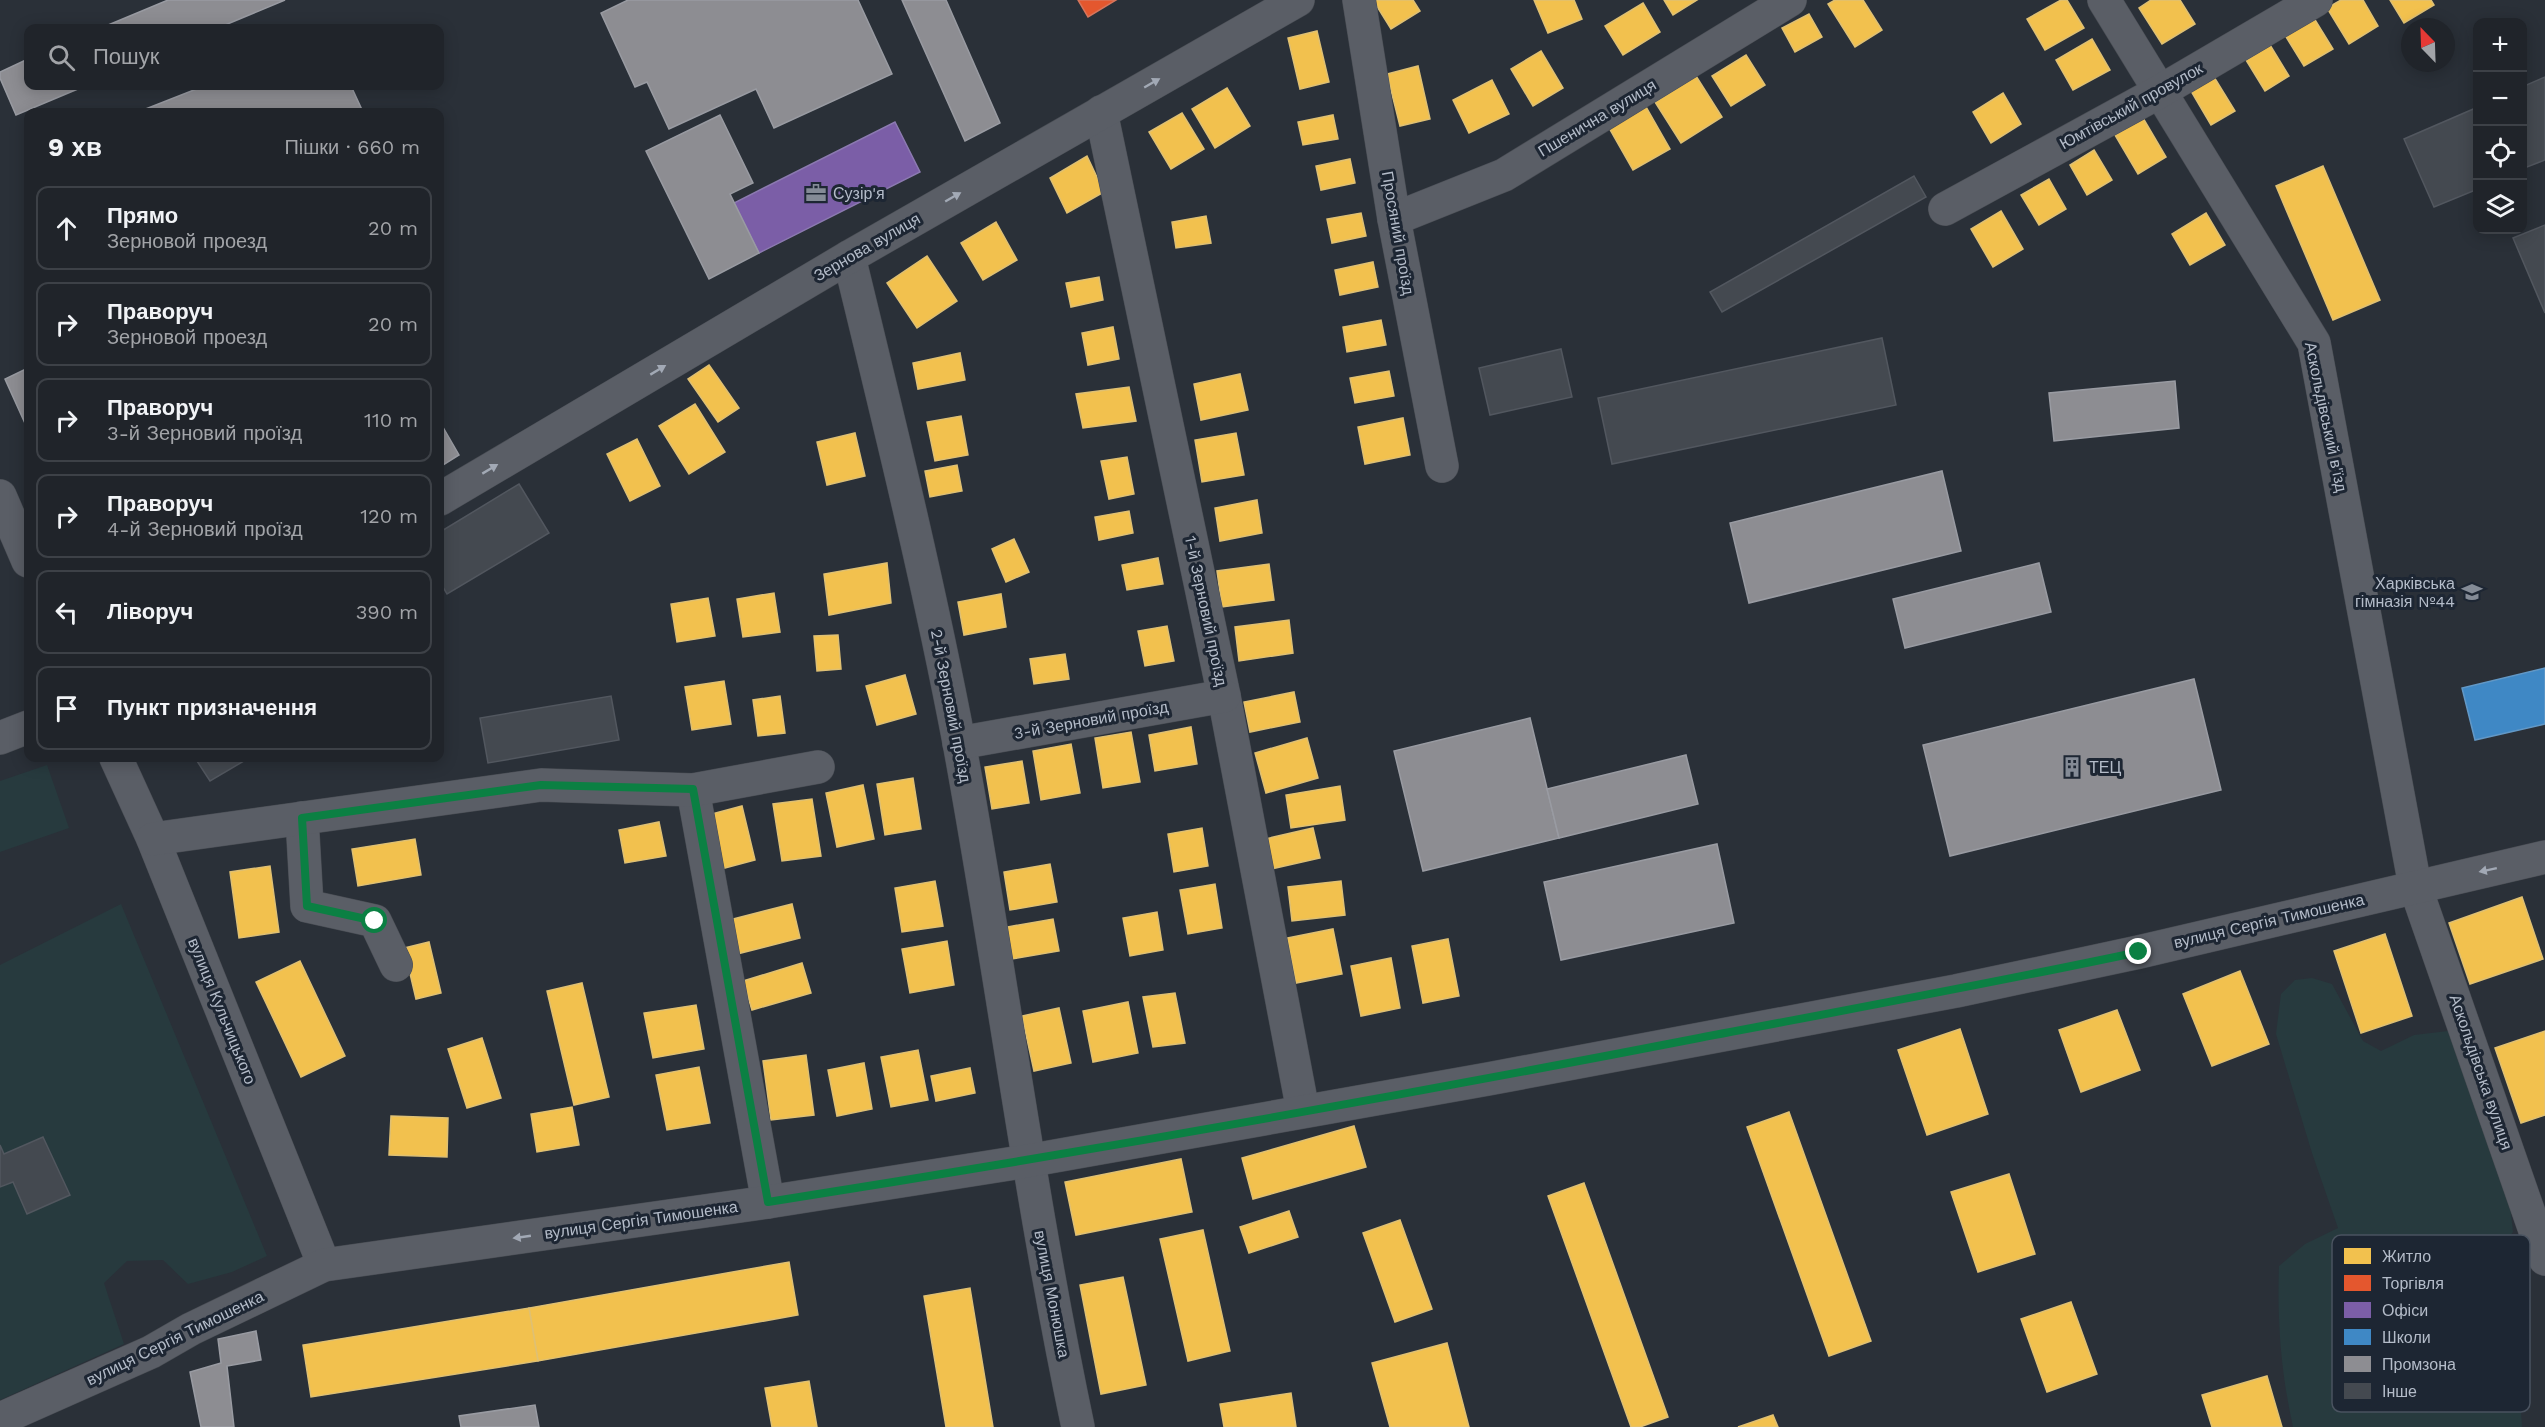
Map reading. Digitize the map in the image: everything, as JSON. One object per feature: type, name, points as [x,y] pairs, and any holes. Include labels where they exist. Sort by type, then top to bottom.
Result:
[{"type":"street","name":"Зернова вулиця","points":[[444,497],[849,257],[1298,0]]},
{"type":"street","name":"Просяний проїзд","points":[[1359,0],[1394,219],[1442,466]]},
{"type":"street","name":"Пшенична вулиця","points":[[1394,219],[1504,175],[1790,0]]},
{"type":"street","name":"Аскольдівський в'їзд","points":[[2104,0],[2314,343],[2415,886]]},
{"type":"street","name":"Юмтівський провулок","points":[[1945,209],[2159,92],[2316,0]]},
{"type":"street","name":"1-й Зерновий проїзд","points":[[1101,112],[1224,696],[1303,1111]]},
{"type":"street","name":"2-й Зерновий проїзд","points":[[849,257],[916,533],[959,743],[1027,1161]]},
{"type":"street","points":[[0,496],[24,552]]},
{"type":"street","name":"3-й Зерновий проїзд","points":[[959,743],[1224,696]]},
{"type":"street","points":[[0,738],[24,729]]},
{"type":"street","name":"вулиця Кульчицького","points":[[118,762],[153,839],[324,1265]]},
{"type":"street","points":[[153,839],[541,785],[693,789],[818,768]]},
{"type":"street","points":[[693,789],[768,1202]]},
{"type":"street","points":[[302,818],[307,906],[375,921],[396,965]]},
{"type":"street","name":"вулиця Сергія Тимошенка","points":[[0,1419],[151,1352],[191,1329],[324,1265],[768,1202],[1027,1161],[1303,1111],[1956,991],[2139,952],[2545,857]]},
{"type":"street","name":"Аскольдівська вулиця","points":[[2415,886],[2545,1259]]},
{"type":"street","name":"вулиця Монюшка","points":[[1027,1161],[1078,1427]]},
{"type":"green space","points":[[47,765],[69,828],[0,852],[0,781]]},
{"type":"green space","points":[[121,904],[267,1256],[232,1272],[188,1284],[163,1260],[127,1261],[104,1283],[124,1344],[0,1400],[0,965]]},
{"type":"green space","points":[[2312,978],[2332,984],[2363,1041],[2381,1051],[2414,1035],[2448,1031],[2508,1187],[2513,1232],[2510,1235],[2332,1235],[2332,1412],[2521,1412],[2522,1427],[2293,1427],[2285,1387],[2281,1347],[2279,1266],[2305,1244],[2338,1228],[2312,1153],[2276,1034],[2281,994],[2295,980]]},
{"type":"building: Житло","points":[[1373,0],[1413,0],[1420,11],[1391,29]]},
{"type":"building: Житло","points":[[1534,0],[1574,0],[1582,19],[1548,33]]},
{"type":"building: Житло","points":[[1664,0],[1697,0],[1673,15]]},
{"type":"building: Житло","points":[[1835,0],[1863,0],[1882,30],[1855,47],[1828,4]]},
{"type":"building: Житло","points":[[2061,0],[2067,0],[2084,28],[2045,50],[2027,19]]},
{"type":"building: Житло","points":[[2151,0],[2180,0],[2195,24],[2162,44],[2139,8]]},
{"type":"building: Житло","points":[[2341,0],[2363,0],[2378,26],[2349,44],[2327,8]]},
{"type":"building: Житло","points":[[2390,0],[2431,0],[2434,5],[2412,18],[2401,18]]},
{"type":"building: Житло","points":[[1643,3],[1660,32],[1623,55],[1605,26]]},
{"type":"building: Житло","points":[[1809,14],[1822,37],[1795,52],[1782,28]]},
{"type":"building: Житло","points":[[2312,15],[2333,49],[2304,66],[2283,32]]},
{"type":"building: Житло","points":[[1317,31],[1329,82],[1300,89],[1288,38]]},
{"type":"building: Житло","points":[[2092,39],[2110,70],[2073,90],[2056,60]]},
{"type":"building: Житло","points":[[2270,45],[2289,76],[2265,91],[2246,60]]},
{"type":"building: Житло","points":[[1541,51],[1563,88],[1533,106],[1511,69]]},
{"type":"building: Житло","points":[[1746,55],[1765,85],[1731,106],[1712,76]]},
{"type":"building: Житло","points":[[1418,66],[1430,119],[1400,126],[1387,74]]},
{"type":"building: Житло","points":[[1696,76],[1722,117],[1681,143],[1655,102]]},
{"type":"building: Житло","points":[[2214,77],[2235,111],[2211,125],[2191,91]]},
{"type":"building: Житло","points":[[1492,80],[1509,114],[1469,133],[1453,100]]},
{"type":"building: Житло","points":[[1227,88],[1250,126],[1215,148],[1192,109]]},
{"type":"building: Житло","points":[[2003,93],[2021,124],[1991,143],[1973,112]]},
{"type":"building: Житло","points":[[1645,105],[1670,149],[1633,170],[1608,126]]},
{"type":"building: Житло","points":[[1182,113],[1204,149],[1171,169],[1149,132]]},
{"type":"building: Житло","points":[[1333,115],[1338,139],[1303,145],[1298,122]]},
{"type":"building: Житло","points":[[2143,118],[2166,157],[2138,174],[2115,135]]},
{"type":"building: Житло","points":[[2094,150],[2112,180],[2087,195],[2070,165]]},
{"type":"building: Житло","points":[[1087,156],[1104,192],[1067,213],[1050,178]]},
{"type":"building: Житло","points":[[1350,159],[1355,183],[1321,190],[1316,166]]},
{"type":"building: Житло","points":[[2323,166],[2380,300],[2333,320],[2276,186]]},
{"type":"building: Житло","points":[[2049,179],[2066,209],[2039,225],[2021,195]]},
{"type":"building: Житло","points":[[2001,211],[2023,249],[1993,267],[1971,229]]},
{"type":"building: Житло","points":[[1361,213],[1366,236],[1332,243],[1327,219]]},
{"type":"building: Житло","points":[[2206,213],[2225,245],[2190,265],[2172,234]]},
{"type":"building: Житло","points":[[1206,216],[1211,243],[1176,248],[1172,222]]},
{"type":"building: Житло","points":[[996,222],[1017,260],[983,280],[961,243]]},
{"type":"building: Житло","points":[[927,256],[957,301],[917,328],[887,283]]},
{"type":"building: Житло","points":[[1373,262],[1378,287],[1340,295],[1335,270]]},
{"type":"building: Житло","points":[[1099,277],[1103,300],[1071,307],[1066,283]]},
{"type":"building: Житло","points":[[1381,320],[1386,345],[1347,352],[1343,327]]},
{"type":"building: Житло","points":[[1113,327],[1119,359],[1088,365],[1082,333]]},
{"type":"building: Житло","points":[[960,353],[965,380],[918,389],[913,363]]},
{"type":"building: Житло","points":[[709,365],[739,408],[718,422],[688,379]]},
{"type":"building: Житло","points":[[1389,371],[1394,396],[1355,403],[1350,378]]},
{"type":"building: Житло","points":[[1240,374],[1248,410],[1201,420],[1194,384]]},
{"type":"building: Житло","points":[[1129,387],[1136,421],[1083,428],[1076,394]]},
{"type":"building: Житло","points":[[695,404],[725,452],[689,474],[659,426]]},
{"type":"building: Житло","points":[[961,416],[968,455],[935,461],[927,422]]},
{"type":"building: Житло","points":[[1403,418],[1410,455],[1365,464],[1358,427]]},
{"type":"building: Житло","points":[[855,433],[865,476],[827,485],[817,442]]},
{"type":"building: Житло","points":[[1236,433],[1244,475],[1202,482],[1195,440]]},
{"type":"building: Житло","points":[[637,439],[660,486],[630,501],[607,454]]},
{"type":"building: Житло","points":[[1127,457],[1134,494],[1109,499],[1101,461]]},
{"type":"building: Житло","points":[[957,465],[962,491],[930,497],[925,471]]},
{"type":"building: Житло","points":[[1257,500],[1262,533],[1220,541],[1215,508]]},
{"type":"building: Житло","points":[[1129,511],[1133,533],[1099,540],[1095,517]]},
{"type":"building: Житло","points":[[1014,539],[1029,572],[1006,582],[992,549]]},
{"type":"building: Житло","points":[[1158,558],[1163,584],[1127,590],[1122,565]]},
{"type":"building: Житло","points":[[887,563],[891,603],[829,615],[824,574]]},
{"type":"building: Житло","points":[[1269,564],[1274,600],[1222,607],[1217,571]]},
{"type":"building: Житло","points":[[774,593],[780,632],[743,637],[737,599]]},
{"type":"building: Житло","points":[[1001,594],[1006,627],[964,635],[958,602]]},
{"type":"building: Житло","points":[[708,598],[715,636],[677,642],[671,604]]},
{"type":"building: Житло","points":[[1289,620],[1293,653],[1239,661],[1235,627]]},
{"type":"building: Житло","points":[[1167,626],[1174,661],[1145,666],[1138,631]]},
{"type":"building: Житло","points":[[838,635],[841,669],[817,671],[814,636]]},
{"type":"building: Житло","points":[[1065,654],[1069,679],[1034,684],[1030,659]]},
{"type":"building: Житло","points":[[905,675],[916,714],[877,725],[866,686]]},
{"type":"building: Житло","points":[[724,681],[731,724],[692,730],[685,687]]},
{"type":"building: Житло","points":[[1294,692],[1300,722],[1250,732],[1244,702]]},
{"type":"building: Житло","points":[[780,696],[785,733],[758,736],[753,700]]},
{"type":"building: Житло","points":[[1191,727],[1197,764],[1155,771],[1149,735]]},
{"type":"building: Житло","points":[[1131,732],[1140,782],[1103,788],[1095,738]]},
{"type":"building: Житло","points":[[1307,738],[1318,778],[1266,793],[1255,753]]},
{"type":"building: Житло","points":[[1071,744],[1080,793],[1041,800],[1033,751]]},
{"type":"building: Житло","points":[[1022,761],[1029,803],[992,809],[985,767]]},
{"type":"building: Житло","points":[[913,778],[921,829],[885,835],[877,784]]},
{"type":"building: Житло","points":[[863,785],[874,839],[837,847],[826,793]]},
{"type":"building: Житло","points":[[1340,786],[1345,820],[1291,828],[1286,795]]},
{"type":"building: Житло","points":[[812,799],[821,856],[782,861],[773,804]]},
{"type":"building: Житло","points":[[742,806],[755,860],[721,869],[708,815]]},
{"type":"building: Житло","points":[[659,822],[666,856],[625,863],[619,830]]},
{"type":"building: Житло","points":[[1202,828],[1208,866],[1174,872],[1168,834]]},
{"type":"building: Житло","points":[[1313,828],[1320,858],[1271,869],[1265,839]]},
{"type":"building: Житло","points":[[415,839],[421,875],[358,886],[352,849]]},
{"type":"building: Житло","points":[[1050,864],[1057,902],[1010,910],[1004,872]]},
{"type":"building: Житло","points":[[270,866],[279,932],[239,938],[230,872]]},
{"type":"building: Житло","points":[[935,881],[943,926],[902,932],[895,888]]},
{"type":"building: Житло","points":[[1341,881],[1345,915],[1292,921],[1288,887]]},
{"type":"building: Житло","points":[[1215,884],[1222,928],[1188,934],[1180,890]]},
{"type":"building: Житло","points":[[2522,897],[2543,959],[2470,984],[2449,923]]},
{"type":"building: Житло","points":[[792,904],[800,938],[737,954],[729,920]]},
{"type":"building: Житло","points":[[1157,912],[1163,950],[1130,956],[1123,918]]},
{"type":"building: Житло","points":[[1053,919],[1059,951],[1012,959],[1007,927]]},
{"type":"building: Житло","points":[[1333,929],[1342,974],[1296,983],[1287,938]]},
{"type":"building: Житло","points":[[2385,934],[2412,1016],[2361,1033],[2334,951]]},
{"type":"building: Житло","points":[[1448,939],[1459,996],[1423,1003],[1412,946]]},
{"type":"building: Житло","points":[[947,941],[954,985],[910,993],[902,949]]},
{"type":"building: Житло","points":[[429,942],[441,993],[416,999],[404,948]]},
{"type":"building: Житло","points":[[1391,958],[1400,1008],[1361,1016],[1351,966]]},
{"type":"building: Житло","points":[[300,961],[345,1056],[301,1077],[256,982]]},
{"type":"building: Житло","points":[[802,963],[811,993],[752,1010],[743,981]]},
{"type":"building: Житло","points":[[2240,971],[2269,1044],[2212,1066],[2183,994]]},
{"type":"building: Житло","points":[[582,983],[609,1097],[574,1105],[547,991]]},
{"type":"building: Житло","points":[[1175,993],[1185,1043],[1153,1047],[1143,997]]},
{"type":"building: Житло","points":[[1128,1002],[1138,1053],[1093,1062],[1083,1011]]},
{"type":"building: Житло","points":[[696,1005],[704,1049],[653,1058],[644,1013]]},
{"type":"building: Житло","points":[[1059,1008],[1071,1063],[1034,1071],[1022,1016]]},
{"type":"building: Житло","points":[[2117,1010],[2140,1070],[2081,1092],[2059,1030]]},
{"type":"building: Житло","points":[[1960,1029],[1988,1114],[1927,1135],[1898,1050]]},
{"type":"building: Житло","points":[[2545,1031],[2545,1115],[2521,1123],[2495,1048]]},
{"type":"building: Житло","points":[[482,1038],[501,1098],[467,1108],[448,1049]]},
{"type":"building: Житло","points":[[918,1050],[928,1100],[891,1107],[881,1057]]},
{"type":"building: Житло","points":[[806,1055],[814,1115],[771,1120],[763,1061]]},
{"type":"building: Житло","points":[[864,1063],[872,1109],[837,1116],[828,1070]]},
{"type":"building: Житло","points":[[699,1067],[710,1123],[667,1130],[656,1075]]},
{"type":"building: Житло","points":[[970,1068],[975,1093],[936,1101],[931,1076]]},
{"type":"building: Житло","points":[[572,1107],[579,1145],[537,1152],[531,1114]]},
{"type":"building: Житло","points":[[1789,1112],[1871,1341],[1829,1356],[1747,1127]]},
{"type":"building: Житло","points":[[391,1116],[448,1118],[447,1157],[389,1155]]},
{"type":"building: Житло","points":[[1354,1126],[1366,1167],[1253,1199],[1242,1158]]},
{"type":"building: Житло","points":[[1181,1159],[1192,1212],[1076,1235],[1065,1182]]},
{"type":"building: Житло","points":[[2009,1174],[2035,1254],[1978,1272],[1951,1192]]},
{"type":"building: Житло","points":[[1584,1183],[1668,1417],[1640,1427],[1631,1427],[1548,1196]]},
{"type":"building: Житло","points":[[1289,1211],[1298,1237],[1249,1253],[1240,1227]]},
{"type":"building: Житло","points":[[1400,1220],[1432,1309],[1395,1322],[1363,1233]]},
{"type":"building: Житло","points":[[1203,1230],[1230,1351],[1188,1361],[1160,1239]]},
{"type":"building: Житло","points":[[789,1262],[798,1315],[538,1361],[529,1308]]},
{"type":"building: Житло","points":[[1123,1277],[1146,1385],[1101,1394],[1080,1285]]},
{"type":"building: Житло","points":[[970,1288],[993,1427],[946,1427],[924,1296]]},
{"type":"building: Житло","points":[[2071,1302],[2097,1374],[2047,1392],[2021,1319]]},
{"type":"building: Житло","points":[[529,1308],[538,1361],[311,1397],[303,1345]]},
{"type":"building: Житло","points":[[1447,1343],[1469,1427],[1390,1427],[1372,1363]]},
{"type":"building: Житло","points":[[2267,1376],[2282,1427],[2212,1427],[2202,1395]]},
{"type":"building: Житло","points":[[809,1381],[817,1427],[772,1427],[765,1388]]},
{"type":"building: Житло","points":[[1291,1393],[1296,1427],[1224,1427],[1220,1404]]},
{"type":"building: Житло","points":[[1773,1415],[1778,1427],[1738,1427]]},
{"type":"building: Торгівля","points":[[1078,0],[1116,0],[1088,17]]},
{"type":"building: Офіси","name":"Сузір'я","points":[[895,122],[920,172],[759,253],[734,203]]},
{"type":"building: Школи","points":[[2545,668],[2545,724],[2475,740],[2462,688]]},
{"type":"building: Промзона","points":[[168,0],[285,0],[228,24],[111,24]]},
{"type":"building: Промзона","points":[[628,0],[858,0],[892,74],[774,128],[756,89],[669,129],[647,82],[635,87],[601,13]]},
{"type":"building: Промзона","points":[[902,0],[946,0],[1000,123],[965,141]]},
{"type":"building: Промзона","points":[[24,61],[24,90],[75,90],[33,108],[24,108],[24,112],[16,115],[0,78],[0,72]]},
{"type":"building: Промзона","points":[[194,90],[353,90],[361,108],[148,108]]},
{"type":"building: Промзона","points":[[720,115],[753,183],[730,194],[759,253],[709,279],[646,151]]},
{"type":"building: Промзона","points":[[24,370],[24,421],[5,379]]},
{"type":"building: Промзона","points":[[2175,381],[2179,428],[2054,441],[2049,393]]},
{"type":"building: Промзона","points":[[444,429],[459,455],[444,464]]},
{"type":"building: Промзона","points":[[1942,471],[1961,551],[1749,603],[1730,523]]},
{"type":"building: Промзона","points":[[2039,563],[2051,612],[1905,648],[1893,599]]},
{"type":"building: Промзона","name":"ТЕЦ","points":[[2194,679],[2221,790],[1950,856],[1923,745]]},
{"type":"building: Промзона","points":[[1530,718],[1559,838],[1423,871],[1394,751]]},
{"type":"building: Промзона","points":[[1686,755],[1698,804],[1559,838],[1547,789]]},
{"type":"building: Промзона","points":[[1717,844],[1734,923],[1561,960],[1544,882]]},
{"type":"building: Промзона","points":[[256,1331],[261,1360],[227,1366],[234,1427],[201,1427],[190,1372],[221,1363],[218,1339]]},
{"type":"building: Промзона","points":[[535,1405],[539,1427],[461,1427],[459,1416]]},
{"type":"building: Інше","points":[[2545,77],[2545,160],[2527,167],[2527,126],[2527,85]]},
{"type":"building: Інше","points":[[2473,109],[2473,191],[2434,207],[2404,139]]},
{"type":"building: Інше","points":[[1914,176],[1926,197],[1722,312],[1710,292]]},
{"type":"building: Інше","points":[[2545,225],[2545,313],[2513,238]]},
{"type":"building: Інше","points":[[1882,338],[1896,405],[1612,464],[1598,398]]},
{"type":"building: Інше","points":[[1561,349],[1572,397],[1490,415],[1479,368]]},
{"type":"building: Інше","points":[[519,484],[549,533],[447,594],[444,589],[444,530]]},
{"type":"building: Інше","points":[[611,696],[619,740],[488,763],[480,718]]},
{"type":"building: Інше","points":[[198,762],[242,762],[210,781]]},
{"type":"building: Інше","points":[[43,1137],[70,1195],[27,1214],[13,1182],[0,1187],[0,1145],[4,1154]]},
{"type":"place","name":"Сузір'я","points":[[816,193]]},
{"type":"place","name":"Харківська гімназія №44","points":[[2472,592]]},
{"type":"place","name":"ТЕЦ","points":[[2072,767]]},
{"type":"route","points":[[375,921],[307,906],[302,818],[541,785],[693,789],[768,1202],[1027,1161],[1488,1079],[1956,991],[2139,952]]}]
